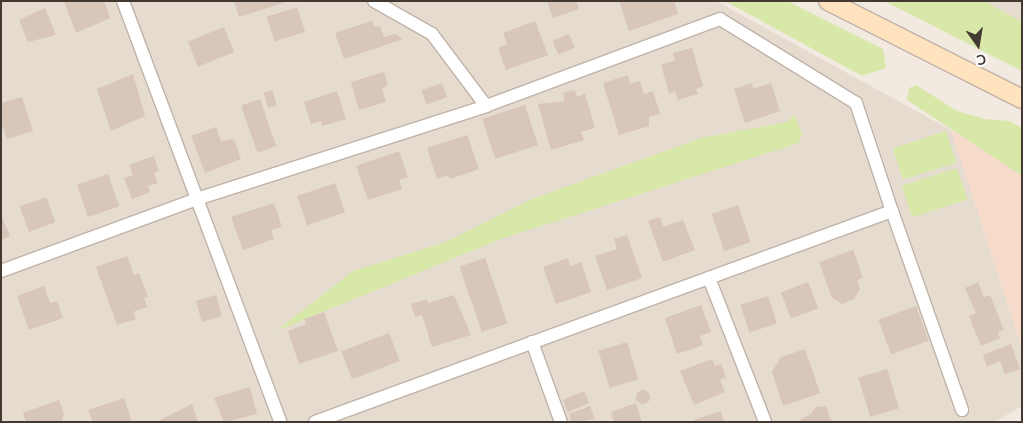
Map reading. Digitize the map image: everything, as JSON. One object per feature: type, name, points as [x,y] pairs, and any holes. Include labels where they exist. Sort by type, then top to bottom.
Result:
[{"type":"main road","points":[[828,1],[1022,99]]},
{"type":"street","points":[[123,1],[280,422]]},
{"type":"street","points":[[374,1],[432,34],[486,106]]},
{"type":"street","points":[[1,271],[197,199],[486,106],[720,19],[856,104],[962,410]]},
{"type":"street","points":[[315,422],[351,416],[532,342],[892,211]]},
{"type":"street","points":[[709,278],[765,422]]},
{"type":"street","points":[[532,342],[561,422]]},
{"type":"shaded area","points":[[1,1],[716,1],[951,130],[1022,348],[1022,406],[995,422],[1,422]]},
{"type":"shaded area","points":[[943,1],[1022,1],[1022,46]]},
{"type":"shaded area","points":[[951,130],[1022,174],[1022,348]]},
{"type":"green space","points":[[725,1],[787,1],[883,49],[886,68],[862,76]]},
{"type":"green space","points":[[884,1],[984,1],[1022,22],[1022,71]]},
{"type":"green space","points":[[916,85],[957,111],[985,119],[1009,121],[1022,128],[1022,176],[907,100],[909,88]]},
{"type":"green space","points":[[794,115],[802,133],[799,143],[501,239],[276,331],[353,271],[446,242],[532,199],[701,138],[787,122]]},
{"type":"green space","points":[[946,131],[956,162],[903,180],[893,148]]},
{"type":"green space","points":[[957,168],[967,199],[912,217],[902,186]]},
{"type":"building","points":[[64,1],[104,1],[110,18],[76,33]]},
{"type":"building","points":[[234,1],[286,1],[286,2],[239,17]]},
{"type":"building","points":[[547,1],[577,1],[579,9],[553,18]]},
{"type":"building","points":[[619,1],[674,1],[678,14],[629,31]]},
{"type":"building","points":[[297,7],[305,32],[275,42],[267,17]]},
{"type":"building","points":[[45,8],[56,35],[28,42],[19,20]]},
{"type":"building","points":[[372,21],[375,27],[380,26],[384,37],[395,34],[403,39],[344,59],[335,33]]},
{"type":"building","points":[[535,21],[548,55],[506,70],[498,48],[507,44],[503,33]]},
{"type":"building","points":[[224,27],[234,52],[198,67],[188,42]]},
{"type":"building","points":[[569,34],[575,48],[558,55],[552,41]]},
{"type":"building","points":[[692,48],[703,86],[696,89],[698,94],[678,100],[675,92],[669,93],[661,65],[675,60],[673,53]]},
{"type":"building","points":[[384,72],[388,85],[382,88],[386,102],[359,110],[351,82]]},
{"type":"building","points":[[133,74],[145,116],[111,131],[97,89]]},
{"type":"building","points":[[628,75],[630,84],[640,81],[644,94],[653,91],[660,114],[649,117],[649,126],[619,135],[603,83]]},
{"type":"building","points":[[442,83],[447,97],[426,105],[421,91]]},
{"type":"building","points":[[752,83],[753,89],[771,83],[780,111],[745,123],[734,89]]},
{"type":"building","points":[[272,90],[277,105],[268,108],[263,93]]},
{"type":"building","points":[[575,90],[577,97],[585,94],[595,128],[581,132],[584,140],[551,150],[538,104],[565,101],[563,93]]},
{"type":"building","points":[[337,91],[346,119],[322,126],[321,121],[311,124],[304,102]]},
{"type":"building","points":[[22,97],[33,131],[7,139],[1,123],[1,103]]},
{"type":"building","points":[[260,99],[276,146],[257,153],[241,106]]},
{"type":"building","points":[[525,105],[538,145],[495,159],[482,119]]},
{"type":"building","points":[[216,127],[221,141],[234,139],[241,159],[205,173],[191,136]]},
{"type":"building","points":[[467,135],[479,169],[450,179],[448,175],[437,179],[427,148]]},
{"type":"building","points":[[399,151],[408,177],[399,180],[402,189],[368,200],[356,166]]},
{"type":"building","points":[[154,156],[159,171],[154,173],[158,183],[148,186],[150,192],[132,199],[124,178],[133,175],[129,165]]},
{"type":"building","points":[[108,174],[119,206],[88,217],[77,185]]},
{"type":"building","points":[[335,183],[345,212],[307,225],[297,196]]},
{"type":"building","points":[[46,197],[55,222],[29,232],[20,207]]},
{"type":"building","points":[[274,203],[282,227],[271,230],[274,239],[243,250],[231,217]]},
{"type":"building","points":[[738,205],[751,242],[724,251],[712,214]]},
{"type":"building","points":[[1,215],[10,236],[1,240]]},
{"type":"building","points":[[660,217],[663,227],[683,220],[695,250],[663,262],[648,221]]},
{"type":"building","points":[[627,235],[642,278],[607,290],[595,256],[617,249],[614,239]]},
{"type":"building","points":[[853,250],[863,278],[857,280],[860,289],[854,299],[842,304],[832,298],[819,262]]},
{"type":"building","points":[[127,256],[134,275],[139,273],[148,297],[144,298],[147,307],[133,312],[136,319],[117,325],[96,267]]},
{"type":"building","points":[[485,258],[507,323],[482,332],[459,267]]},
{"type":"building","points":[[568,258],[570,266],[581,262],[591,292],[556,304],[543,267]]},
{"type":"building","points":[[808,282],[818,308],[791,319],[781,292]]},
{"type":"building","points":[[978,282],[984,297],[990,295],[1004,330],[998,332],[1000,338],[981,346],[969,316],[976,313],[965,288]]},
{"type":"building","points":[[44,286],[50,303],[57,301],[63,318],[29,330],[17,296]]},
{"type":"building","points":[[216,295],[222,316],[202,322],[196,301]]},
{"type":"building","points":[[454,295],[471,335],[432,347],[422,315],[415,317],[411,304],[427,299],[428,303]]},
{"type":"building","points":[[768,296],[777,324],[749,333],[740,305]]},
{"type":"building","points":[[701,305],[711,332],[700,336],[703,345],[677,354],[665,318]]},
{"type":"building","points":[[916,306],[929,341],[891,354],[878,320]]},
{"type":"building","points":[[324,312],[338,351],[299,364],[288,331],[306,324],[304,319]]},
{"type":"building","points":[[389,333],[400,361],[352,379],[341,351]]},
{"type":"building","points":[[627,342],[638,379],[610,388],[598,351]]},
{"type":"building","points":[[1011,344],[1020,369],[1005,374],[1000,361],[987,367],[983,355]]},
{"type":"building","points":[[805,349],[820,393],[783,406],[772,372],[781,357]]},
{"type":"building","points":[[712,359],[715,366],[721,364],[726,377],[720,380],[725,392],[694,405],[680,371]]},
{"type":"building","points":[[887,369],[899,408],[870,417],[858,378]]},
{"type":"building","points":[[250,387],[257,414],[224,422],[214,398]]},
{"type":"building","points":[[643,390],[648,392],[650,397],[648,402],[643,404],[638,402],[636,397],[638,392]]},
{"type":"building","points":[[584,391],[589,403],[568,412],[563,400]]},
{"type":"building","points":[[124,398],[132,422],[93,422],[88,410]]},
{"type":"building","points":[[59,400],[64,414],[61,422],[26,422],[23,413]]},
{"type":"building","points":[[636,403],[642,422],[614,422],[611,412]]},
{"type":"building","points":[[192,404],[198,422],[161,422],[160,420]]},
{"type":"building","points":[[590,406],[595,419],[571,422],[569,414]]},
{"type":"building","points":[[826,406],[830,419],[836,422],[796,422],[811,414],[816,407]]},
{"type":"building","points":[[721,411],[724,422],[695,422],[694,420]]}]
